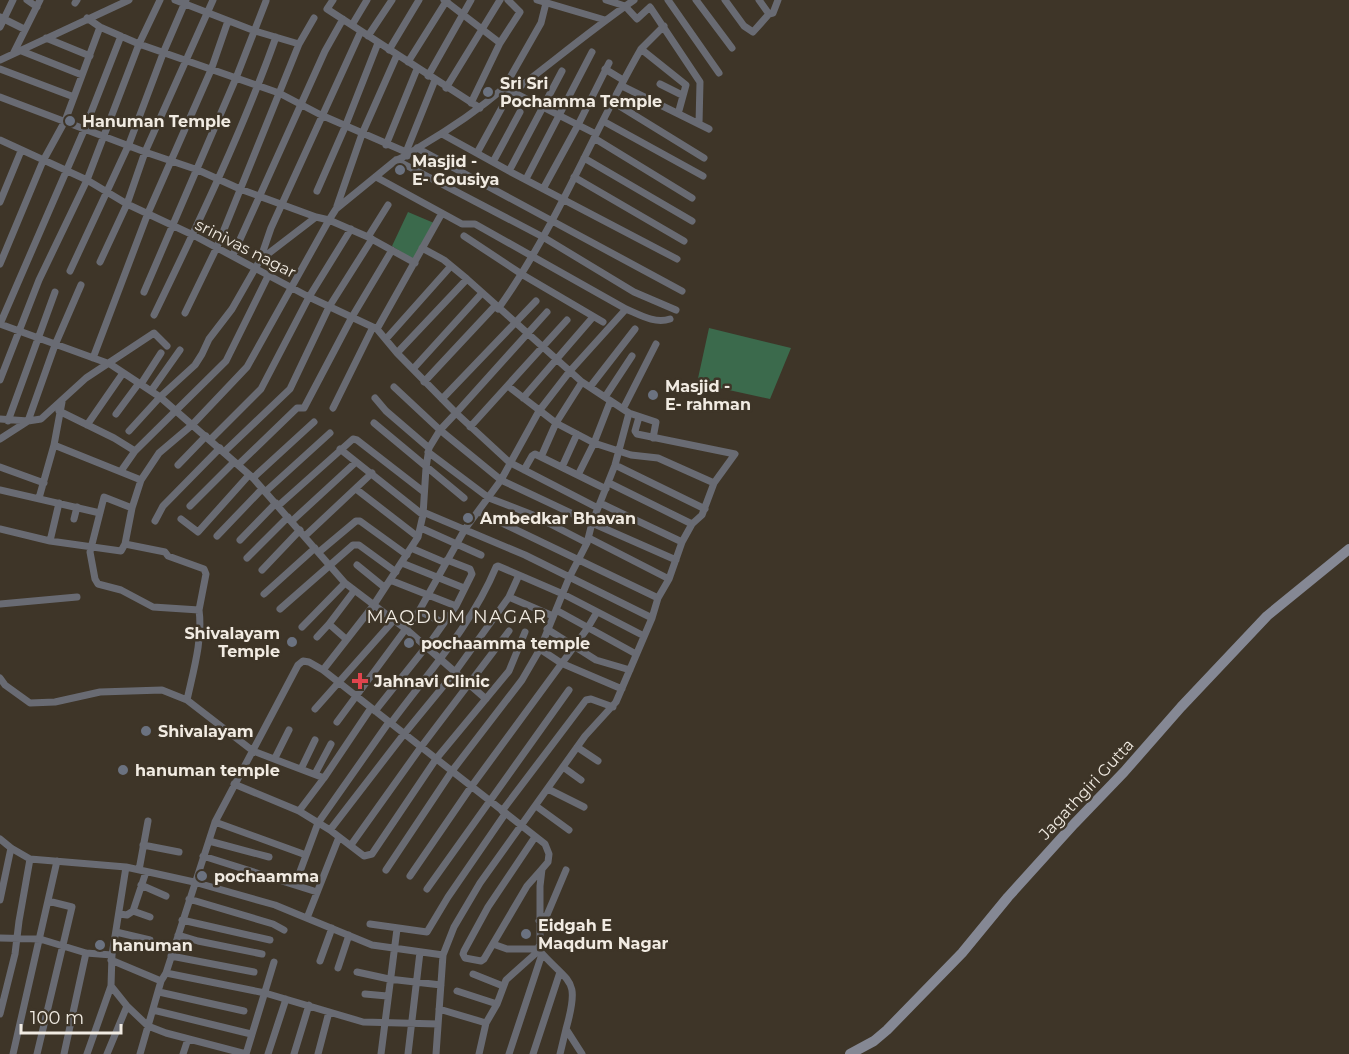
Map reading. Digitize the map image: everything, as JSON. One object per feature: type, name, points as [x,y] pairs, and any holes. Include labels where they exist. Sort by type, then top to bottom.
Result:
[{"type":"street","points":[[0,27],[2,18],[13,0]]},
{"type":"street","points":[[16,52],[24,29],[38,3],[27,0]]},
{"type":"street","points":[[0,60],[129,0]]},
{"type":"street","points":[[0,380],[39,280],[87,180],[139,44],[160,0]]},
{"type":"street","points":[[175,0],[255,31],[299,44]]},
{"type":"street","points":[[100,262],[127,204],[145,152],[213,0]]},
{"type":"street","points":[[333,0],[327,9],[480,108]]},
{"type":"street","points":[[352,25],[367,0]]},
{"type":"street","points":[[368,36],[392,0]]},
{"type":"street","points":[[388,50],[419,0]]},
{"type":"street","points":[[408,62],[445,0],[501,43]]},
{"type":"street","points":[[428,76],[471,0]]},
{"type":"street","points":[[446,88],[500,0]]},
{"type":"street","points":[[471,103],[501,43],[520,12],[508,0]]},
{"type":"street","points":[[537,0],[605,20]]},
{"type":"street","points":[[606,0],[625,6],[636,20],[650,7],[700,82],[699,124]]},
{"type":"street","points":[[336,209],[396,160],[442,134],[509,90],[634,0]]},
{"type":"street","points":[[669,0],[719,73]]},
{"type":"street","points":[[696,0],[732,48]]},
{"type":"street","points":[[725,0],[744,26],[753,32],[769,14],[773,13],[778,0]]},
{"type":"street","points":[[759,0],[769,14]]},
{"type":"street","points":[[144,292],[198,170],[266,1]]},
{"type":"street","points":[[70,271],[129,144],[185,2]]},
{"type":"street","points":[[477,153],[541,23],[546,3]]},
{"type":"street","points":[[2,18],[24,29]]},
{"type":"street","points":[[87,18],[100,27],[139,44],[279,93],[321,116],[407,154]]},
{"type":"street","points":[[185,313],[217,247],[299,44],[314,18]]},
{"type":"street","points":[[233,255],[325,51],[343,19]]},
{"type":"street","points":[[93,358],[148,213],[211,70],[228,21]]},
{"type":"street","points":[[424,382],[496,307],[522,275],[553,220],[641,49],[664,26]]},
{"type":"street","points":[[0,264],[43,161],[65,121],[100,27]]},
{"type":"street","points":[[129,431],[160,397],[195,365],[208,339],[232,309],[260,260],[282,204],[361,31]]},
{"type":"street","points":[[121,36],[85,128],[0,324],[110,364],[160,397],[251,476],[303,533],[345,584],[407,630],[486,699]]},
{"type":"street","points":[[154,315],[218,180],[276,37]]},
{"type":"street","points":[[46,38],[90,56]]},
{"type":"street","points":[[316,191],[345,127],[378,43]]},
{"type":"street","points":[[641,49],[686,85],[678,114]]},
{"type":"street","points":[[16,52],[82,75]]},
{"type":"street","points":[[526,179],[592,52]]},
{"type":"street","points":[[0,530],[50,541],[121,551],[125,544],[132,508],[141,480],[159,453],[192,426],[247,367],[336,209],[362,134],[397,55]]},
{"type":"street","points":[[543,189],[607,66],[623,83],[710,129]]},
{"type":"street","points":[[0,69],[74,97]]},
{"type":"street","points":[[386,145],[417,69]]},
{"type":"street","points":[[509,171],[562,71]]},
{"type":"street","points":[[407,154],[435,81]]},
{"type":"street","points":[[660,84],[682,95]]},
{"type":"street","points":[[509,90],[578,125],[692,198]]},
{"type":"street","points":[[0,96],[198,170],[240,189],[329,220],[370,238],[415,263]]},
{"type":"street","points":[[613,102],[704,158]]},
{"type":"street","points":[[492,162],[520,112]]},
{"type":"street","points":[[603,121],[703,176]]},
{"type":"street","points":[[442,134],[677,259]]},
{"type":"street","name":"srinivas nagar","points":[[0,141],[87,180],[127,204],[375,328],[424,382],[509,462],[682,542]]},
{"type":"street","points":[[417,148],[682,291]]},
{"type":"street","points":[[0,202],[21,151]]},
{"type":"street","points":[[584,159],[692,221]]},
{"type":"street","points":[[396,160],[543,237],[634,292],[676,310]]},
{"type":"street","points":[[376,177],[462,224],[476,225],[626,309],[663,322],[670,319]]},
{"type":"street","points":[[574,177],[684,241]]},
{"type":"street","points":[[155,520],[163,506],[290,389],[329,307],[388,204]]},
{"type":"street","points":[[333,408],[375,328],[415,263],[442,213]]},
{"type":"street","points":[[260,260],[316,217]]},
{"type":"street","points":[[178,465],[261,389],[309,297],[351,229]]},
{"type":"street","points":[[0,236],[9,240]]},
{"type":"street","points":[[464,236],[522,275],[603,322]]},
{"type":"street","points":[[422,248],[451,266],[582,382],[626,411],[656,422],[653,438]]},
{"type":"street","points":[[190,506],[297,408],[304,408],[352,317],[392,250]]},
{"type":"street","points":[[386,339],[451,266]]},
{"type":"street","points":[[121,471],[135,451],[226,361],[268,274]]},
{"type":"street","points":[[398,353],[466,279]]},
{"type":"street","points":[[0,439],[28,421],[55,345],[81,285]]},
{"type":"street","points":[[55,292],[4,420],[41,419],[86,378],[154,333],[167,346]]},
{"type":"street","points":[[413,369],[482,293]]},
{"type":"street","points":[[442,399],[513,322],[536,301]]},
{"type":"street","points":[[337,722],[420,611],[465,529],[501,480],[539,411],[570,371],[626,309]]},
{"type":"street","points":[[323,670],[373,606],[418,537],[423,514],[429,450],[440,430],[547,312]]},
{"type":"street","points":[[523,398],[593,317]]},
{"type":"street","points":[[470,427],[567,320]]},
{"type":"street","points":[[590,387],[635,328]]},
{"type":"street","points":[[386,870],[452,771],[522,680],[540,649],[569,578],[588,540],[592,523],[615,465],[626,411],[656,344]]},
{"type":"street","points":[[151,391],[180,350]]},
{"type":"street","points":[[116,414],[140,384],[161,352]]},
{"type":"street","points":[[578,475],[594,443],[608,399],[632,357]]},
{"type":"street","points":[[87,425],[123,373]]},
{"type":"street","points":[[541,457],[556,423],[582,382]]},
{"type":"street","points":[[508,386],[556,423],[594,443],[618,452],[658,458],[714,483]]},
{"type":"street","points":[[394,387],[440,430],[501,480],[676,560]]},
{"type":"street","points":[[375,398],[429,450],[489,498],[533,515],[669,579]]},
{"type":"street","points":[[39,498],[54,445],[62,401]]},
{"type":"street","points":[[59,411],[135,451]]},
{"type":"street","points":[[436,1054],[443,955],[454,927],[464,909],[577,747],[613,707],[652,618],[658,598],[669,579],[682,542],[692,524],[699,519],[705,509],[708,494],[714,483],[735,454],[635,433],[639,417]]},
{"type":"street","points":[[182,519],[198,532],[251,476],[314,422]]},
{"type":"street","points":[[374,423],[464,498]]},
{"type":"street","points":[[217,536],[263,491],[330,433]]},
{"type":"street","points":[[562,467],[577,434]]},
{"type":"street","points":[[240,540],[353,439],[424,492]]},
{"type":"street","points":[[54,445],[141,480]]},
{"type":"street","points":[[340,449],[423,514],[525,555],[652,618]]},
{"type":"street","points":[[524,470],[534,454],[692,524]]},
{"type":"street","points":[[247,558],[356,462]]},
{"type":"street","points":[[615,465],[705,509]]},
{"type":"street","points":[[0,467],[44,483]]},
{"type":"street","points":[[262,570],[372,473]]},
{"type":"street","points":[[356,489],[418,537]]},
{"type":"street","points":[[0,490],[100,513]]},
{"type":"street","points":[[132,508],[106,496],[102,500],[90,552],[94,579],[98,584],[121,590],[153,607],[198,610]]},
{"type":"street","points":[[50,541],[59,504]]},
{"type":"street","points":[[74,519],[77,507]]},
{"type":"street","points":[[479,512],[658,598]]},
{"type":"street","points":[[264,594],[356,520],[409,551],[471,571],[456,606],[427,647],[373,710],[298,811]]},
{"type":"street","points":[[421,528],[481,555]]},
{"type":"street","points":[[125,544],[165,552],[168,556],[204,569],[206,574],[198,610],[200,619],[196,658],[187,700]]},
{"type":"street","points":[[280,609],[356,544],[396,572]]},
{"type":"street","name":"Jagathgiri Gutta","points":[[850,1054],[874,1041],[887,1030],[962,953],[1008,897],[1074,824],[1267,616],[1349,549]]},
{"type":"street","points":[[402,563],[464,588]]},
{"type":"street","points":[[357,565],[384,587]]},
{"type":"street","points":[[295,885],[318,823],[390,723],[465,626],[486,591],[496,567],[502,566],[644,636]]},
{"type":"street","points":[[330,830],[455,672],[509,597],[519,575]]},
{"type":"street","points":[[390,580],[456,606]]},
{"type":"street","points":[[302,627],[345,584]]},
{"type":"street","points":[[317,637],[354,591]]},
{"type":"street","points":[[0,604],[77,597]]},
{"type":"street","points":[[509,597],[554,613],[636,654]]},
{"type":"street","points":[[420,611],[444,623]]},
{"type":"street","points":[[410,876],[471,787],[575,647],[597,612]]},
{"type":"street","points":[[315,709],[394,620]]},
{"type":"street","points":[[329,624],[346,639]]},
{"type":"street","points":[[547,629],[596,660],[630,670]]},
{"type":"street","points":[[351,845],[421,747],[509,631]]},
{"type":"street","points":[[234,784],[298,811],[330,830],[364,856],[372,854],[436,759],[508,671],[525,632]]},
{"type":"street","points":[[540,649],[561,663],[622,689]]},
{"type":"street","points":[[140,1054],[161,981],[166,973],[215,822],[298,665],[303,661],[323,670],[340,683],[545,844],[548,849],[548,862],[527,886],[484,959],[481,961],[465,958],[463,954],[488,907],[535,837]]},
{"type":"street","points":[[0,678],[5,685],[30,703],[55,702],[100,692],[162,690],[187,700],[253,751],[324,778]]},
{"type":"street","points":[[426,889],[568,690]]},
{"type":"street","points":[[370,924],[422,933],[430,929],[503,812],[586,700],[591,699],[613,707]]},
{"type":"street","points":[[275,758],[289,730]]},
{"type":"street","points":[[301,769],[315,740]]},
{"type":"street","points":[[315,774],[331,744]]},
{"type":"street","points":[[577,747],[598,761]]},
{"type":"street","points":[[563,767],[581,780]]},
{"type":"street","points":[[548,789],[584,807]]},
{"type":"street","points":[[536,806],[569,830]]},
{"type":"street","points":[[119,914],[127,915],[132,911],[141,885],[143,846],[148,821]]},
{"type":"street","points":[[215,822],[306,855]]},
{"type":"street","points":[[307,918],[339,837]]},
{"type":"street","points":[[0,839],[11,849],[30,859],[126,867],[194,882],[275,905],[372,945],[443,955]]},
{"type":"street","points":[[209,841],[269,857]]},
{"type":"street","points":[[143,846],[179,852]]},
{"type":"street","points":[[0,900],[4,864],[11,849]]},
{"type":"street","points":[[203,856],[317,892]]},
{"type":"street","points":[[0,1014],[15,954],[30,859]]},
{"type":"street","points":[[12,1054],[57,861]]},
{"type":"street","points":[[87,1054],[111,987],[112,957],[126,867]]},
{"type":"street","points":[[509,1054],[540,952],[539,897],[542,869]]},
{"type":"street","points":[[539,921],[547,915],[566,870]]},
{"type":"street","points":[[141,885],[166,896]]},
{"type":"street","points":[[189,899],[273,924],[284,930]]},
{"type":"street","points":[[37,1054],[72,907],[48,901]]},
{"type":"street","points":[[132,911],[150,917]]},
{"type":"street","points":[[182,920],[270,940]]},
{"type":"street","points":[[320,961],[332,928]]},
{"type":"street","points":[[381,1054],[397,929]]},
{"type":"street","points":[[116,932],[150,940]]},
{"type":"street","points":[[178,934],[198,941],[262,954]]},
{"type":"street","points":[[338,968],[349,935]]},
{"type":"street","points":[[0,938],[40,939],[86,953],[112,957],[161,981]]},
{"type":"street","points":[[493,944],[507,949],[540,952],[573,986],[573,1005],[560,1054]]},
{"type":"street","points":[[408,1054],[420,952]]},
{"type":"street","points":[[479,1054],[486,1023],[510,975],[540,952]]},
{"type":"street","points":[[64,1054],[86,953]]},
{"type":"street","points":[[171,956],[254,972]]},
{"type":"street","points":[[111,987],[148,1026],[158,1031],[246,1054],[274,962]]},
{"type":"street","points":[[357,972],[389,979],[441,985]]},
{"type":"street","points":[[533,1054],[560,972]]},
{"type":"street","points":[[166,973],[264,993],[363,1022],[438,1024]]},
{"type":"street","points":[[473,974],[503,987]]},
{"type":"street","points":[[457,991],[497,1004]]},
{"type":"street","points":[[159,992],[244,1011]]},
{"type":"street","points":[[365,994],[387,996]]},
{"type":"street","points":[[268,1054],[286,999]]},
{"type":"street","points":[[294,1054],[309,1005]]},
{"type":"street","points":[[107,1054],[127,1006]]},
{"type":"street","points":[[439,1009],[486,1023]]},
{"type":"street","points":[[153,1010],[251,1034]]},
{"type":"street","points":[[318,1054],[329,1012]]},
{"type":"street","points":[[566,1029],[582,1054]]},
{"type":"street","points":[[183,1054],[188,1038]]},
{"type":"green space","points":[[408,212],[434,223],[414,260],[392,246]]},
{"type":"green space","points":[[709,328],[791,348],[770,399],[697,383]]},
{"type":"place","name":"Sri Sri Pochamma Temple","points":[[488,92]]},
{"type":"place","name":"Hanuman Temple","points":[[70,121]]},
{"type":"place","name":"Masjid - E- Gousiya","points":[[400,170]]},
{"type":"place","name":"Masjid - E- rahman","points":[[653,395]]},
{"type":"place","name":"Ambedkar Bhavan","points":[[468,518]]},
{"type":"place","name":"Shivalayam Temple","points":[[292,642]]},
{"type":"place","name":"pochaamma temple","points":[[409,643]]},
{"type":"place","name":"Jahnavi Clinic","points":[[360,681]]},
{"type":"place","name":"Shivalayam","points":[[146,731]]},
{"type":"place","name":"hanuman temple","points":[[123,770]]},
{"type":"place","name":"pochaamma","points":[[202,876]]},
{"type":"place","name":"Eidgah E Maqdum Nagar","points":[[526,934]]},
{"type":"place","name":"hanuman","points":[[100,945]]},
{"type":"district","name":"MAQDUM NAGAR","points":[[457,617]]}]
